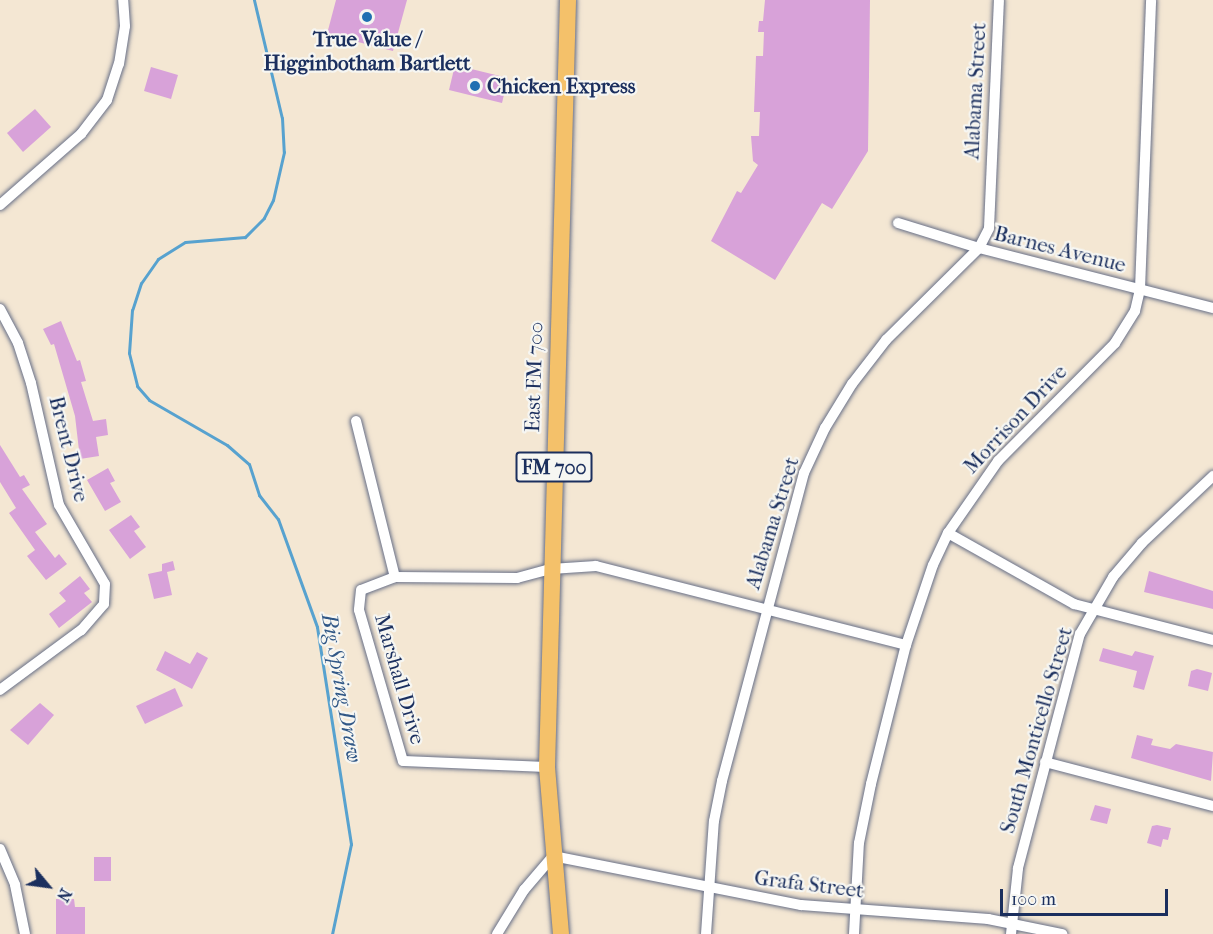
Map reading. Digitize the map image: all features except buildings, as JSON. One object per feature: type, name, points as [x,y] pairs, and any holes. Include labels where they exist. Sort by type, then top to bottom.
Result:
[{"type":"main road","name":"East FM 700","points":[[561,934],[547,767],[568,0]]},
{"type":"street","points":[[0,205],[81,134],[107,100],[122,45],[123,0]]},
{"type":"street","name":"Alabama Street","points":[[706,934],[714,821],[789,519],[825,428],[886,340],[979,248],[989,228],[999,0]]},
{"type":"street","name":"Morrison Drive","points":[[854,934],[859,843],[906,645],[926,582],[948,533],[998,461],[1115,343],[1128,327],[1140,289],[1150,0]]},
{"type":"street","name":"Barnes Avenue","points":[[898,223],[979,248],[1213,308]]},
{"type":"street","name":"Brent Drive","points":[[0,309],[18,343],[31,383],[59,505],[105,584],[104,604],[81,630],[0,690]]},
{"type":"street","points":[[356,421],[396,577],[518,578],[551,569],[596,566],[906,645]]},
{"type":"street","name":"South Monticello Street","points":[[1011,934],[1018,868],[1067,677],[1092,610],[1142,543],[1213,476]]},
{"type":"street","points":[[948,533],[1092,610],[1213,640]]},
{"type":"street","name":"Marshall Drive","points":[[396,577],[361,590],[359,610],[403,761],[547,767]]},
{"type":"street","points":[[1045,762],[1213,806]]},
{"type":"street","points":[[0,849],[15,885],[25,934]]},
{"type":"street","points":[[497,934],[524,890],[553,856]]},
{"type":"street","name":"Grafa Street","points":[[553,856],[670,878],[709,890],[801,905],[1011,921],[1062,934]]},
{"type":"waterway","name":"Big Spring Draw","points":[[254,0],[282,118],[284,152],[273,200],[264,218],[245,237],[185,242],[158,259],[141,283],[132,310],[129,353],[137,386],[149,400],[227,445],[249,464],[259,495],[278,519],[317,627],[351,844],[332,934]]},
{"type":"place","name":"True Value / Higginbotham Bartlett","points":[[367,17]]},
{"type":"place","name":"Chicken Express","points":[[475,86]]}]
